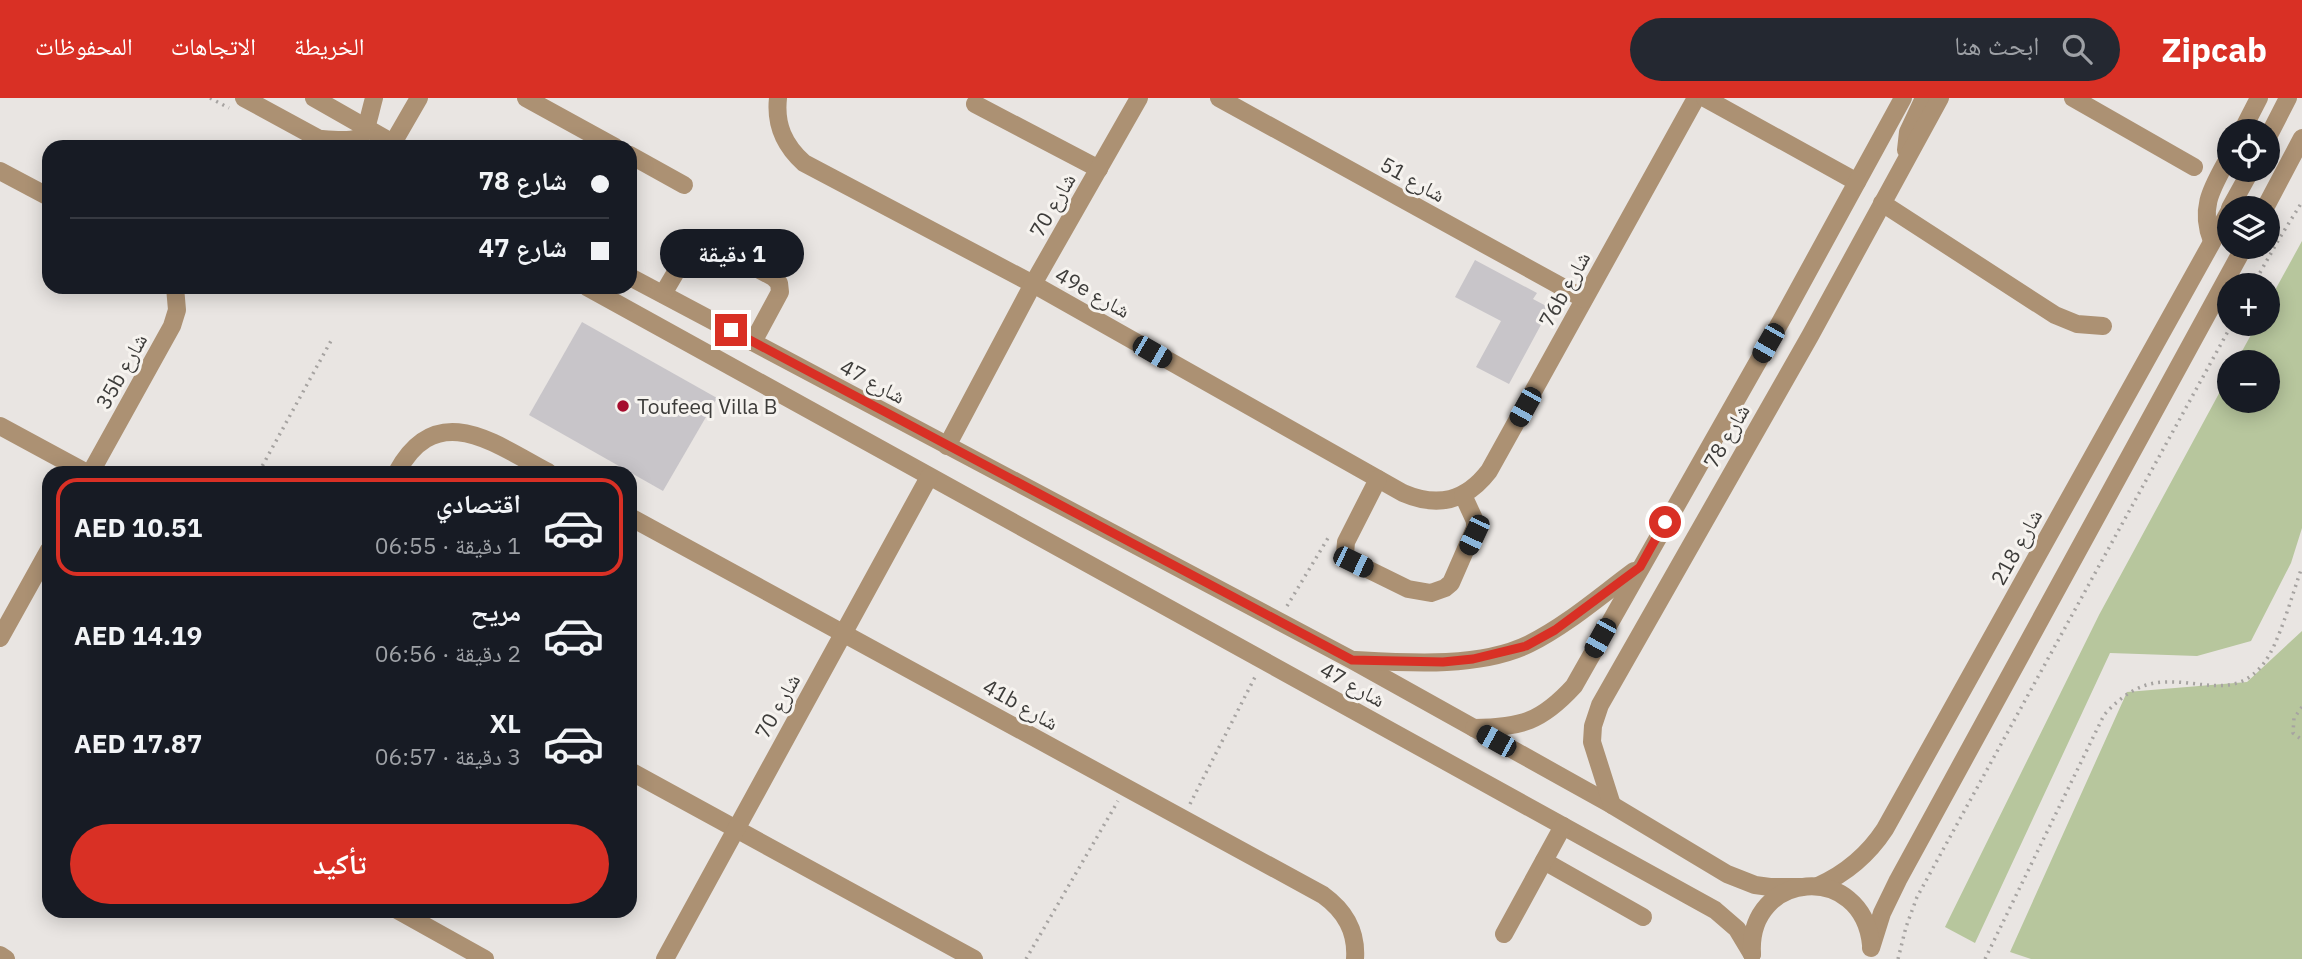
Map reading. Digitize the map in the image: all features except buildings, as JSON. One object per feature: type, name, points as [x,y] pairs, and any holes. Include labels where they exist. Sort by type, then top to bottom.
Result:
[{"type":"street","points":[[244,98],[321,140]]},
{"type":"street","points":[[314,98],[389,140]]},
{"type":"street","points":[[354,140],[368,127],[374,98]]},
{"type":"street","points":[[399,140],[419,98]]},
{"type":"street","points":[[526,98],[602,140]]},
{"type":"street","name":"49e شارع","points":[[778,98],[779,125],[784,140],[804,163],[1033,284],[1403,493],[1427,501],[1463,495]]},
{"type":"street","name":"شارع 70","points":[[947,446],[1033,284],[1139,98]]},
{"type":"street","name":"شارع 51","points":[[1219,98],[1584,299]]},
{"type":"street","name":"76b شارع","points":[[1463,495],[1473,489],[1489,471],[1696,98]]},
{"type":"street","points":[[1705,98],[1857,182]]},
{"type":"street","name":"شارع 78","points":[[1473,728],[1499,728],[1533,720],[1555,706],[1574,686],[1781,321],[1903,98]]},
{"type":"street","points":[[1908,156],[1908,132],[1924,98]]},
{"type":"street","name":"شارع 78","points":[[1612,805],[1592,742],[1593,726],[1600,705],[1803,348],[1940,98]]},
{"type":"street","points":[[2073,98],[2194,167]]},
{"type":"street","points":[[2248,119],[2259,98]]},
{"type":"street","points":[[2277,119],[2288,98]]},
{"type":"street","points":[[975,104],[1099,169]]},
{"type":"street","points":[[2271,196],[2302,138]]},
{"type":"street","points":[[637,159],[684,185]]},
{"type":"street","points":[[0,171],[42,193]]},
{"type":"street","points":[[2212,241],[2206,222],[2207,201],[2217,181]]},
{"type":"street","points":[[1882,203],[2055,315],[2077,324],[2103,326]]},
{"type":"street","name":"شارع 218","points":[[1753,957],[1754,928],[1767,905],[1776,897],[1850,869],[1875,844],[1885,829],[2217,232]]},
{"type":"street","points":[[663,294],[690,248],[702,242],[711,244],[773,277],[779,284],[780,292],[753,342]]},
{"type":"street","points":[[1870,953],[1890,896],[2237,259]]},
{"type":"street","name":"شارع 47","points":[[637,281],[1352,660],[1612,805],[1727,874],[1770,887],[1810,886]]},
{"type":"street","name":"35b شارع","points":[[94,466],[172,326],[177,310],[176,294]]},
{"type":"street","name":"شارع 47","points":[[600,294],[1715,910],[1737,929],[1753,957]]},
{"type":"street","points":[[0,426],[74,466]]},
{"type":"street","points":[[401,466],[413,448],[437,434],[450,431],[477,435],[536,466]]},
{"type":"street","name":"شارع 70","points":[[666,959],[735,828],[929,477]]},
{"type":"street","points":[[1378,479],[1346,542],[1345,554],[1353,562],[1416,592],[1431,593],[1451,583],[1475,528],[1475,521],[1463,495]]},
{"type":"street","name":"41b شارع","points":[[637,521],[1323,895],[1335,904],[1351,928],[1355,942],[1355,959]]},
{"type":"street","points":[[0,638],[42,563]]},
{"type":"street","points":[[1352,660],[1443,662],[1473,659],[1526,646],[1555,630],[1640,567]]},
{"type":"street","points":[[637,775],[974,959]]},
{"type":"street","points":[[1504,934],[1563,826]]},
{"type":"street","points":[[1544,861],[1643,917]]},
{"type":"street","points":[[1810,886],[1836,891],[1851,900],[1862,914],[1869,930],[1870,953]]},
{"type":"street","points":[[411,918],[485,959]]},
{"type":"street","points":[[0,956],[6,959]]},
{"type":"path","points":[[2260,273],[2302,202]]},
{"type":"path","points":[[1898,959],[1917,897],[2225,336]]},
{"type":"path","points":[[262,466],[332,339]]},
{"type":"path","points":[[1278,621],[1332,530]]},
{"type":"path","points":[[1985,959],[2104,715],[2121,698],[2142,686],[2165,681],[2222,686],[2235,684],[2257,671],[2271,651],[2302,567]]},
{"type":"path","points":[[1182,818],[1263,661]]},
{"type":"path","points":[[2302,707],[2294,718],[2293,733],[2302,740]]},
{"type":"path","points":[[1026,959],[1126,788]]},
{"type":"green space","points":[[2302,241],[2302,528],[2291,563],[2251,641],[2197,656],[2110,653],[1975,943],[1945,927],[2099,615],[2217,397],[2217,413],[2280,413],[2280,350],[2243,350],[2250,336],[2280,336],[2280,281]]},
{"type":"green space","points":[[2302,631],[2302,959],[2031,959],[2010,952],[2127,692],[2247,682]]},
{"type":"place","name":"Toufeeq Villa B","points":[[623,406]]},
{"type":"route","points":[[731,330],[1352,660],[1443,662],[1473,659],[1526,646],[1555,630],[1640,567],[1665,522]]}]
